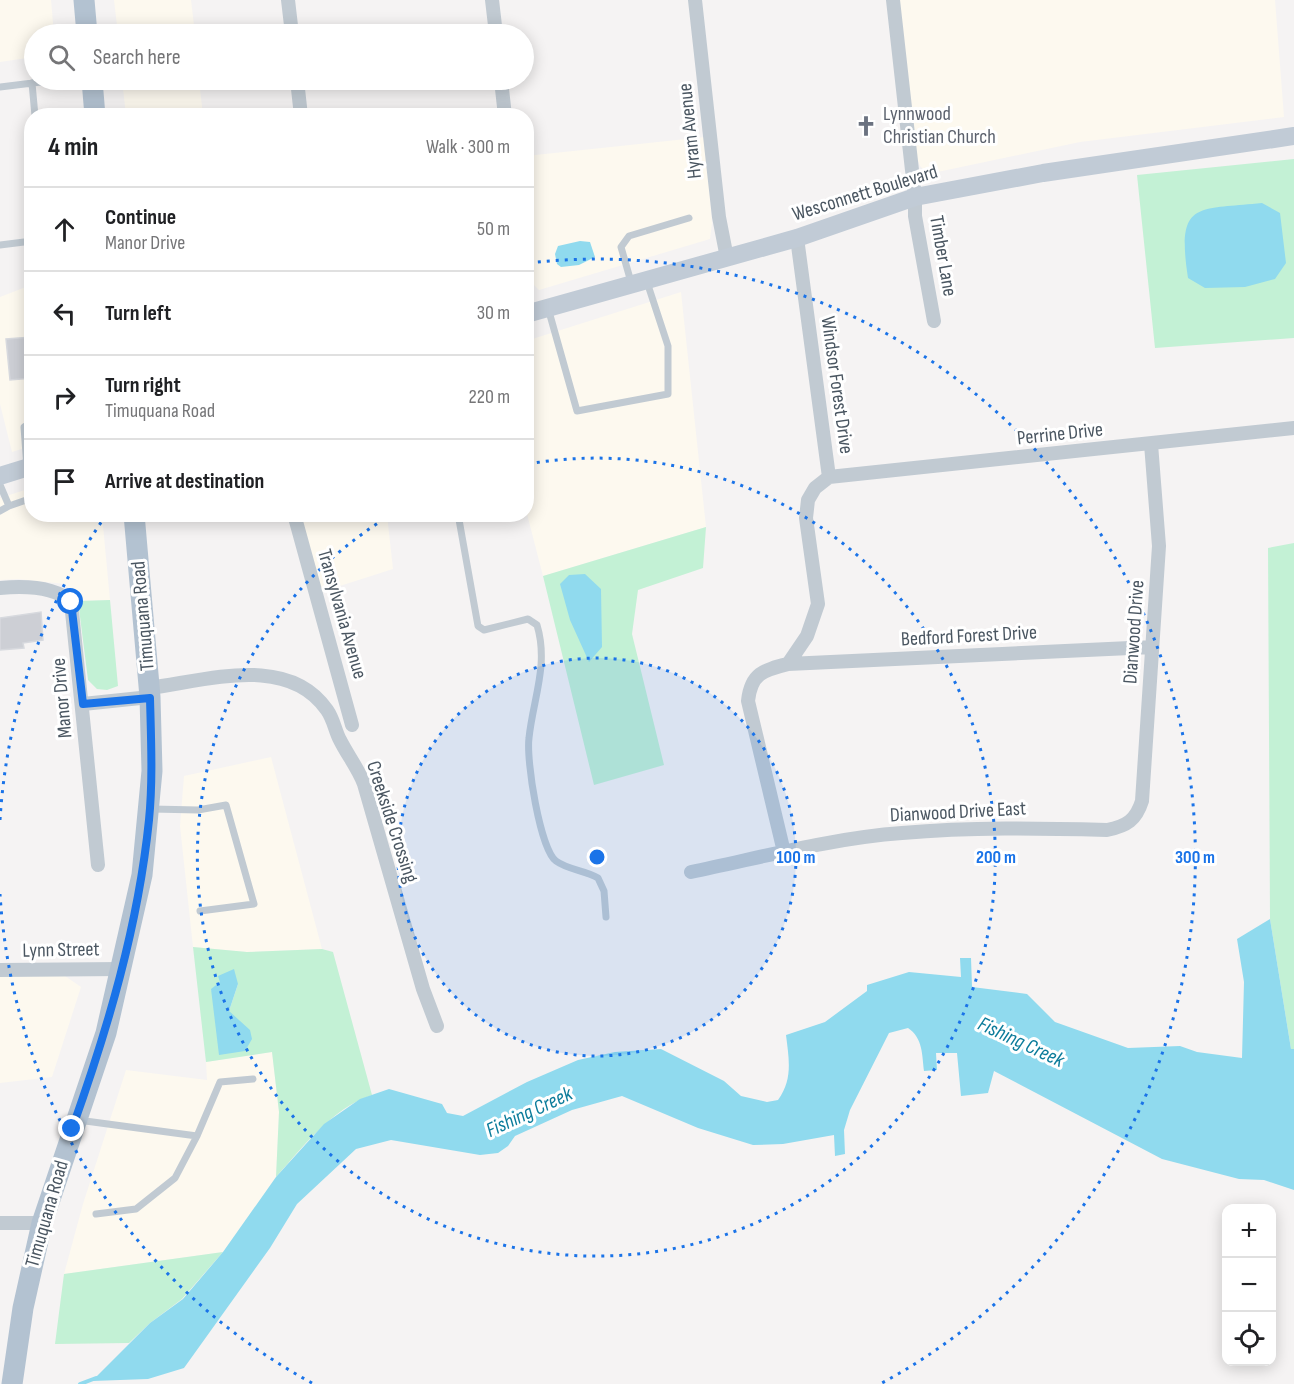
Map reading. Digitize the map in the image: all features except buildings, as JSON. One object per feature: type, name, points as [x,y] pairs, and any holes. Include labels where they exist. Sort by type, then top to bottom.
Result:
[{"type":"main road","points":[[84,0],[86,24]]},
{"type":"main road","points":[[93,90],[95,108]]},
{"type":"main road","name":"Timuquana Road","points":[[12,1384],[19,1334],[42,1223],[106,1033],[142,875],[150,809],[150,693],[135,522]]},
{"type":"street","points":[[288,0],[291,24]]},
{"type":"street","points":[[492,0],[495,24]]},
{"type":"street","name":"Hyram Avenue","points":[[695,0],[718,217],[727,258]]},
{"type":"street","name":"Timber Lane","points":[[893,0],[915,197],[915,216],[934,321]]},
{"type":"street","points":[[298,90],[300,108]]},
{"type":"street","points":[[502,90],[504,108]]},
{"type":"street","name":"Wesconnett Boulevard","points":[[534,309],[548,308],[797,238],[915,197],[1043,172],[1294,136]]},
{"type":"street","name":"Windsor Forest Drive","points":[[788,664],[807,636],[818,604],[806,518],[808,500],[815,488],[829,477],[797,238]]},
{"type":"street","name":"Perrine Drive","points":[[829,477],[1294,428]]},
{"type":"street","name":"Dianwood Drive","points":[[1133,820],[1142,801],[1159,546],[1151,444]]},
{"type":"street","points":[[0,476],[24,472]]},
{"type":"street","name":"Transylvania Avenue","points":[[296,522],[352,724]]},
{"type":"street","name":"Manor Drive","points":[[0,588],[53,591],[63,594],[71,602],[98,865]]},
{"type":"street","name":"Bedford Forest Drive","points":[[788,664],[1152,647]]},
{"type":"street","points":[[784,852],[748,701],[750,690],[764,670],[788,664]]},
{"type":"street","name":"Creekside Crossing","points":[[83,704],[150,693],[226,675],[264,675],[305,690],[321,702],[332,719],[345,750],[357,765],[364,784],[423,989],[437,1026]]},
{"type":"street","name":"Dianwood Drive East","points":[[691,872],[784,852],[900,833],[1013,827],[1107,830],[1122,827],[1133,820]]},
{"type":"street","name":"Lynn Street","points":[[0,970],[122,969]]},
{"type":"street","points":[[0,1223],[42,1223]]},
{"type":"lane","points":[[0,87],[24,84]]},
{"type":"lane","points":[[33,90],[34,108]]},
{"type":"lane","points":[[548,308],[577,411],[668,394],[668,346],[621,247],[629,236],[689,218]]},
{"type":"lane","points":[[0,245],[24,242]]},
{"type":"lane","points":[[0,485],[9,506]]},
{"type":"lane","points":[[0,511],[24,501]]},
{"type":"lane","points":[[459,522],[478,626],[484,630],[528,619],[537,625],[542,640],[542,664],[528,749],[542,837],[548,853],[556,862],[598,878],[604,891],[606,917]]},
{"type":"lane","points":[[150,809],[198,810],[226,805],[254,904],[200,911]]},
{"type":"lane","points":[[96,1214],[136,1209],[175,1178],[197,1136],[219,1082],[253,1079]]},
{"type":"lane","points":[[76,1120],[197,1136]]},
{"type":"shaded area","points":[[0,0],[51,0],[53,24],[24,24],[24,58],[0,62]]},
{"type":"shaded area","points":[[114,0],[191,0],[194,24],[117,24]]},
{"type":"shaded area","points":[[899,0],[1275,0],[1284,117],[1080,142],[928,174],[920,166],[915,153]]},
{"type":"shaded area","points":[[123,90],[200,90],[202,108],[125,108]]},
{"type":"shaded area","points":[[705,137],[712,223],[710,239],[539,290],[534,285],[534,155]]},
{"type":"shaded area","points":[[24,288],[24,448],[12,452],[0,404],[0,297]]},
{"type":"shaded area","points":[[681,292],[706,527],[543,576],[529,522],[534,522],[534,338]]},
{"type":"shaded area","points":[[24,490],[24,522],[103,522],[110,600],[78,601],[65,584],[18,579],[0,580],[0,498]]},
{"type":"shaded area","points":[[301,522],[388,522],[393,569],[321,592]]},
{"type":"shaded area","points":[[271,757],[322,949],[247,952],[193,947],[180,826],[184,776]]},
{"type":"shaded area","points":[[0,975],[65,976],[81,987],[52,1077],[0,1083]]},
{"type":"shaded area","points":[[272,1052],[279,1112],[276,1177],[223,1252],[64,1274],[83,1204],[126,1070],[207,1080],[206,1062]]},
{"type":"green space","points":[[1294,159],[1294,338],[1155,348],[1137,175]]},
{"type":"green space","points":[[706,527],[703,568],[638,590],[632,634],[664,765],[594,785],[543,576]]},
{"type":"green space","points":[[1294,543],[1294,1049],[1291,1049],[1270,919],[1268,548]]},
{"type":"green space","points":[[110,600],[118,686],[107,690],[97,689],[88,680],[78,601]]},
{"type":"green space","points":[[193,947],[247,952],[322,949],[333,952],[372,1095],[357,1101],[331,1119],[276,1177],[279,1112],[272,1052],[206,1062]],"holes":[[[220,982],[238,984],[229,1011],[211,990]]]},
{"type":"green space","points":[[223,1252],[182,1299],[150,1323],[129,1343],[55,1344],[64,1274]]},
{"type":"water","points":[[1262,203],[1280,213],[1286,263],[1275,279],[1245,287],[1205,288],[1188,278],[1185,234],[1189,222],[1196,214],[1207,209]]},
{"type":"water","points":[[580,241],[590,242],[595,257],[579,265],[561,267],[557,264],[555,254],[558,246]]},
{"type":"water","points":[[585,574],[601,589],[602,647],[589,662],[570,620],[560,584],[569,575]]},
{"type":"water","points":[[1270,919],[1291,1049],[1294,1049],[1294,1190],[1264,1180],[1239,1179],[1162,1159],[994,1071],[988,1093],[961,1096],[957,1053],[936,1053],[937,1070],[924,1071],[919,1042],[908,1028],[889,1033],[850,1110],[844,1130],[845,1154],[835,1156],[834,1135],[783,1144],[753,1145],[698,1128],[622,1096],[572,1110],[515,1136],[508,1146],[498,1153],[480,1155],[391,1140],[356,1149],[297,1204],[270,1248],[184,1368],[148,1379],[92,1381],[150,1323],[183,1299],[223,1252],[276,1177],[324,1124],[360,1099],[389,1089],[442,1104],[447,1113],[463,1116],[527,1082],[578,1060],[615,1052],[661,1049],[724,1081],[741,1096],[767,1102],[778,1100],[788,1077],[786,1035],[825,1022],[867,991],[867,985],[909,972],[961,977],[960,958],[971,958],[972,987],[1027,994],[1055,1022],[1128,1048],[1180,1046],[1197,1052],[1242,1058],[1244,982],[1237,939]]},
{"type":"water","points":[[234,969],[238,984],[229,1011],[250,1030],[252,1039],[245,1051],[219,1055],[211,989],[220,982],[218,976]]},
{"type":"waterway","name":"Fishing Creek","points":[[80,1384],[96,1378]]},
{"type":"place","name":"Lynnwood Christian Church","points":[[866,126]]},
{"type":"route","points":[[71,602],[83,704],[150,698],[152,771],[142,875],[122,969],[106,1033],[72,1129]]}]
